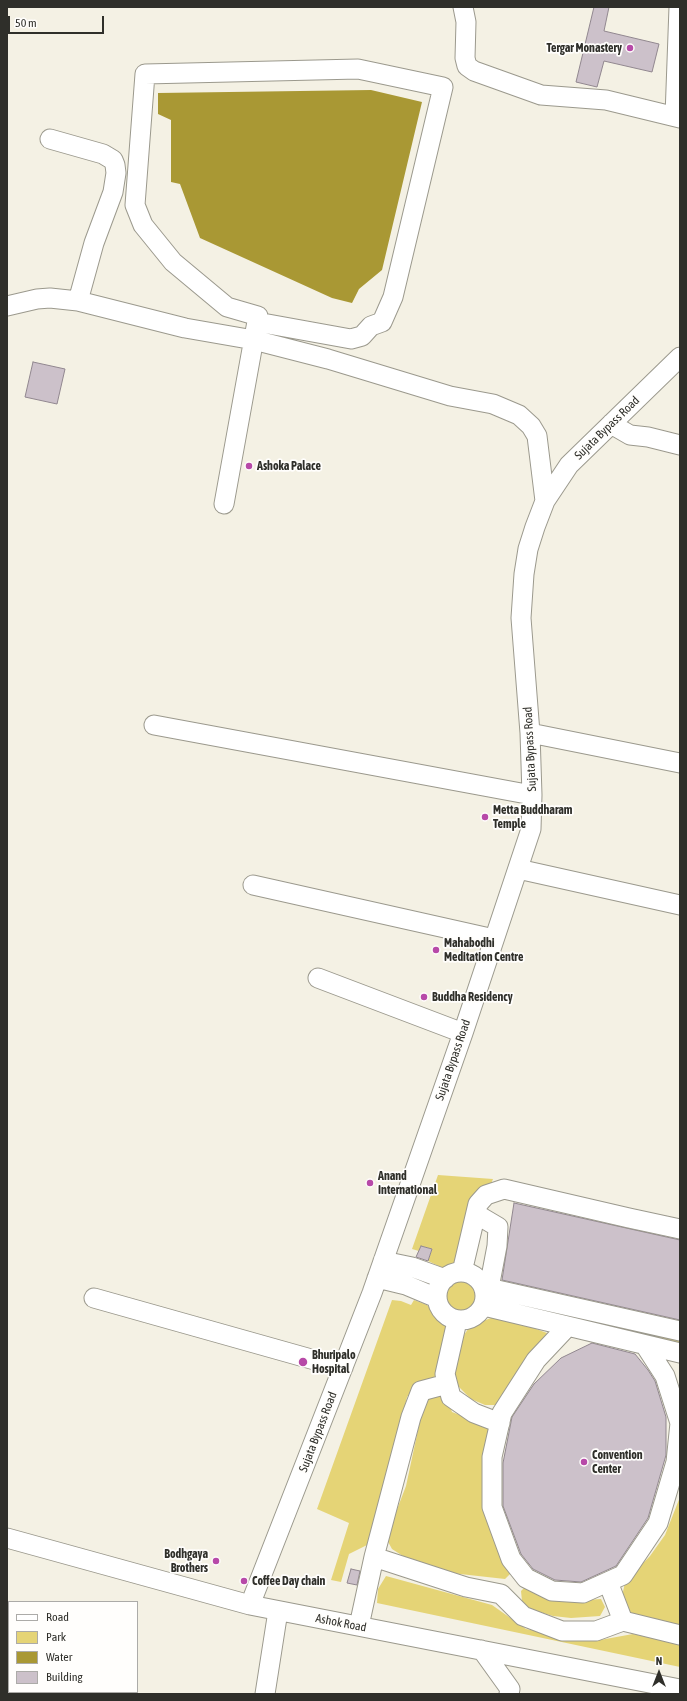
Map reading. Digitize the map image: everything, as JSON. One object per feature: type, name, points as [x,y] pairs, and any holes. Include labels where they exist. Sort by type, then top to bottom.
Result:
[{"type":"street","points":[[462,7],[466,22],[465,58],[467,66],[474,71],[541,95],[606,100],[677,117],[679,7]]},
{"type":"street","points":[[7,306],[37,299],[50,298],[78,301],[185,328],[255,331],[351,339],[362,336],[371,326],[382,322],[393,297],[443,87],[358,69],[145,74],[135,206],[143,225],[173,262],[227,307],[258,316],[255,331],[224,504]]},
{"type":"street","points":[[50,139],[103,154],[113,160],[115,165],[116,173],[113,192],[94,243],[78,301]]},
{"type":"street","points":[[255,331],[328,359],[450,396],[493,404],[519,415],[531,426],[538,436],[545,501]]},
{"type":"street","name":"Sujata Bypass Road","points":[[250,1605],[343,1368],[380,1269],[463,1033],[531,829],[532,795],[530,733],[521,618],[522,594],[528,549],[545,501],[569,465],[621,430],[680,357]]},
{"type":"street","points":[[621,430],[680,445]]},
{"type":"street","points":[[154,725],[532,795]]},
{"type":"street","points":[[530,733],[680,763]]},
{"type":"street","points":[[518,869],[680,905]]},
{"type":"street","points":[[253,885],[494,940]]},
{"type":"street","points":[[318,978],[463,1033]]},
{"type":"street","points":[[462,1272],[478,1204],[486,1195],[504,1189],[680,1229]]},
{"type":"street","points":[[476,1214],[498,1227],[497,1246],[487,1288],[486,1299],[484,1306],[473,1318],[465,1321],[457,1321],[449,1318],[443,1313],[439,1306],[437,1298],[438,1290],[445,1279],[454,1273],[462,1272],[470,1273],[477,1277],[487,1288],[680,1331]]},
{"type":"street","points":[[380,1269],[412,1267],[445,1279]]},
{"type":"street","points":[[380,1269],[406,1285],[437,1298]]},
{"type":"street","points":[[94,1298],[343,1368]]},
{"type":"street","points":[[484,1306],[680,1353]]},
{"type":"street","points":[[457,1321],[445,1374],[451,1397],[474,1413],[500,1423]]},
{"type":"street","points":[[568,1326],[536,1360],[502,1413],[492,1457],[492,1508],[511,1559],[526,1578],[552,1591],[582,1594],[622,1575],[658,1523],[679,1451],[680,1422],[665,1376],[645,1345]]},
{"type":"street","points":[[359,1626],[374,1557],[411,1417],[421,1391],[447,1384]]},
{"type":"street","name":"Ashok Road","points":[[7,1538],[250,1605],[680,1689]]},
{"type":"street","points":[[374,1557],[466,1587],[501,1594],[523,1616],[562,1631],[596,1631],[623,1622],[680,1635]]},
{"type":"street","points":[[501,1594],[526,1578]]},
{"type":"street","points":[[608,1582],[623,1622]]},
{"type":"street","points":[[265,1694],[278,1611]]},
{"type":"street","points":[[482,1650],[510,1689],[509,1694]]},
{"type":"green space","points":[[438,1175],[493,1179],[458,1264],[443,1268],[428,1261],[432,1249],[421,1246],[419,1251],[412,1249]]},
{"type":"green space","points":[[458,1280],[464,1280],[473,1284],[477,1296],[473,1308],[464,1312],[458,1312],[449,1308],[445,1299],[445,1293],[449,1284]]},
{"type":"green space","points":[[496,1297],[680,1338],[680,1346],[494,1302]]},
{"type":"green space","points":[[392,1300],[401,1301],[411,1305],[414,1300],[427,1305],[444,1324],[447,1330],[438,1360],[439,1369],[434,1378],[419,1383],[407,1397],[395,1453],[369,1544],[349,1554],[341,1582],[331,1580],[349,1523],[317,1509]]},
{"type":"green space","points":[[491,1318],[509,1319],[547,1333],[537,1354],[498,1405],[485,1405],[471,1399],[457,1385],[453,1370],[460,1341],[470,1326]]},
{"type":"green space","points":[[441,1394],[450,1406],[452,1412],[491,1427],[486,1455],[511,1573],[505,1579],[451,1573],[406,1558],[392,1549],[386,1538],[406,1486],[421,1416],[422,1400]]},
{"type":"green space","points":[[680,1497],[680,1625],[629,1613],[622,1597],[625,1582],[650,1556],[665,1535]]},
{"type":"green space","points":[[386,1576],[492,1605],[526,1629],[578,1639],[600,1640],[633,1634],[680,1644],[680,1667],[377,1603],[378,1589]]},
{"type":"green space","points":[[526,1586],[586,1600],[601,1599],[605,1607],[600,1616],[571,1618],[553,1616],[530,1609],[522,1601],[521,1591]]},
{"type":"water","points":[[371,90],[422,102],[382,270],[359,289],[352,303],[332,298],[200,238],[180,184],[171,182],[171,120],[158,114],[158,93]]},
{"type":"building","points":[[594,7],[609,7],[604,31],[659,44],[652,72],[604,61],[597,87],[576,82]]},
{"type":"building","points":[[33,362],[65,369],[57,404],[25,397]]},
{"type":"building","points":[[514,1203],[680,1240],[680,1320],[502,1280]]},
{"type":"building","points":[[421,1246],[432,1249],[428,1261],[416,1257]]},
{"type":"building","name":"Convention Center","points":[[592,1343],[635,1354],[648,1370],[655,1381],[666,1417],[666,1455],[648,1518],[616,1566],[581,1582],[555,1580],[533,1569],[521,1554],[503,1506],[503,1463],[512,1417],[534,1384],[561,1358]]},
{"type":"building","points":[[351,1569],[360,1571],[357,1585],[347,1583]]},
{"type":"place","name":"Tergar Monastery","points":[[630,48]]},
{"type":"place","name":"Ashoka Palace","points":[[249,466]]},
{"type":"place","name":"Metta Buddharam Temple","points":[[485,817]]},
{"type":"place","name":"Mahabodhi Meditation Centre","points":[[436,950]]},
{"type":"place","name":"Buddha Residency","points":[[424,997]]},
{"type":"place","name":"Anand International","points":[[370,1183]]},
{"type":"place","name":"Bhuripalo Hospital","points":[[303,1362]]},
{"type":"place","name":"Convention Center","points":[[584,1462]]},
{"type":"place","name":"Bodhgaya Brothers","points":[[216,1561]]},
{"type":"place","name":"Coffee Day chain","points":[[244,1581]]}]
